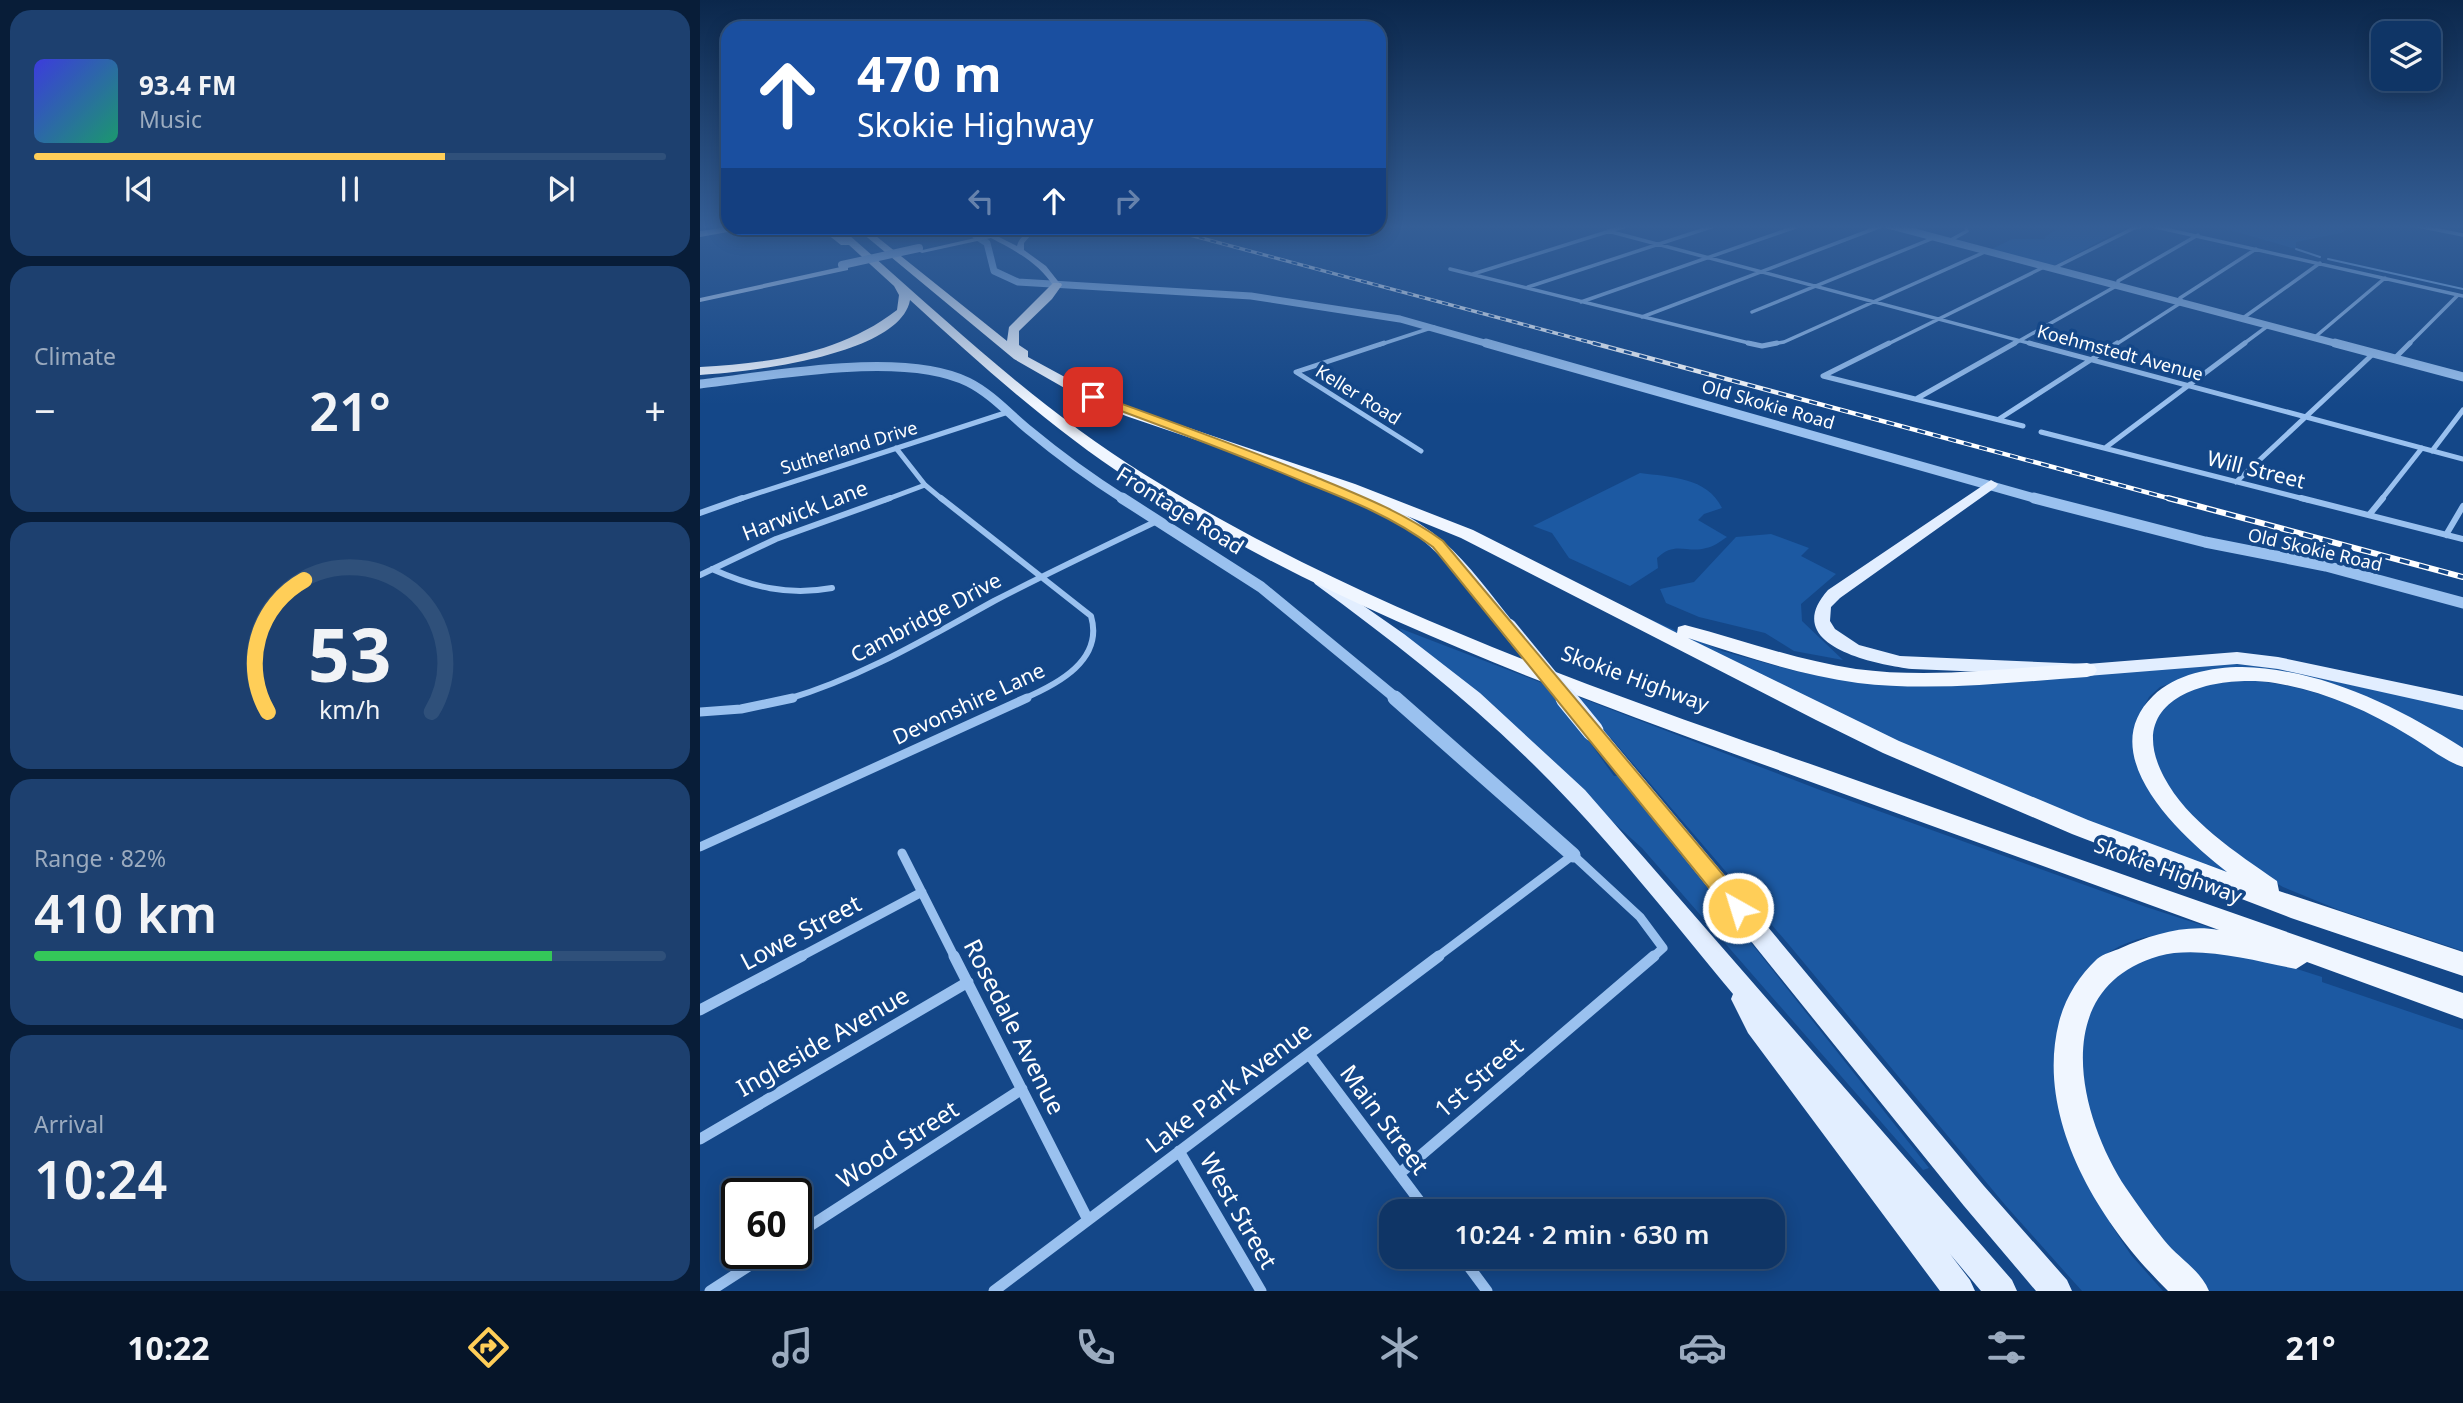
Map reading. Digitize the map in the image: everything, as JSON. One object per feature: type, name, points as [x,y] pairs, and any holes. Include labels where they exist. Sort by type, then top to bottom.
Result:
[{"type":"highway","name":"Skokie Highway","points":[[899,285],[1034,402],[1101,453],[1194,512],[1310,573],[1427,628],[1625,708],[2463,1006]]},
{"type":"highway","points":[[700,371],[786,361],[858,339],[902,312],[905,295],[899,285]]},
{"type":"highway","name":"Skokie Highway","points":[[930,285],[1018,356],[1057,380],[1131,413],[1349,487],[1467,534],[1891,747],[2080,827],[2300,911],[2463,964]]},
{"type":"highway","points":[[1056,285],[1042,304],[1013,330],[1011,341],[1013,346],[1051,371],[1057,380]]},
{"type":"highway","points":[[1467,534],[1540,561],[1697,636],[1790,663],[1859,676],[1934,680],[2087,670]]},
{"type":"highway","points":[[2300,911],[2209,845],[2174,811],[2155,781],[2147,761],[2143,738],[2151,710],[2162,698],[2196,680],[2242,674],[2304,682],[2378,709],[2421,731],[2463,759]]},
{"type":"highway","points":[[2192,1291],[2153,1253],[2114,1198],[2086,1148],[2070,1097],[2068,1043],[2077,1006],[2108,966],[2158,944],[2213,940],[2379,976]]},
{"type":"main road","points":[[700,298],[759,285]]},
{"type":"main road","points":[[1250,454],[1384,510],[1413,526],[1454,561],[1974,1196],[2056,1291]]},
{"type":"main road","points":[[1991,484],[1834,594],[1823,607],[1823,623],[1831,636],[1856,652],[1887,661],[2087,670],[2237,658],[2278,663],[2463,704]]},
{"type":"main road","points":[[1310,573],[1379,622],[1465,693],[1559,777],[1604,824],[2001,1291]]},
{"type":"main road","points":[[1722,963],[1757,1024],[1959,1291]]},
{"type":"street","name":"Old Skokie Road","points":[[1060,285],[1251,296],[1361,311],[1434,327],[2150,529],[2326,566],[2463,603]]},
{"type":"street","points":[[1514,285],[1766,345],[1784,342],[1910,285]]},
{"type":"street","points":[[1525,288],[1533,285]]},
{"type":"street","points":[[1581,302],[1629,285]]},
{"type":"street","points":[[1640,317],[1725,285]]},
{"type":"street","name":"Koehmstedt Avenue","points":[[1812,285],[2432,451]]},
{"type":"street","points":[[2012,285],[1824,376],[2023,426]]},
{"type":"street","points":[[1916,399],[2118,285]]},
{"type":"street","points":[[2119,285],[2463,377]]},
{"type":"street","points":[[2182,302],[2180,298],[2199,285]]},
{"type":"street","points":[[2243,318],[2289,285]]},
{"type":"street","points":[[2315,337],[2376,285]]},
{"type":"street","points":[[2417,285],[2460,295]]},
{"type":"street","points":[[1752,312],[1815,286]]},
{"type":"street","points":[[2394,359],[2460,295]]},
{"type":"street","points":[[1999,419],[2182,302]]},
{"type":"street","points":[[2105,448],[2269,325]]},
{"type":"street","name":"Keller Road","points":[[1421,451],[1296,372],[1434,327]]},
{"type":"street","points":[[2236,481],[2374,353]]},
{"type":"street","name":"Frontage Road","points":[[700,384],[858,369],[927,371],[949,374],[974,384],[1047,446],[1157,521],[1213,552],[1316,631],[1573,855]]},
{"type":"street","points":[[2463,410],[2432,451],[2463,459]]},
{"type":"street","name":"Sutherland Drive","points":[[700,513],[788,481],[1007,412]]},
{"type":"street","name":"Will Street","points":[[2041,432],[2463,539]]},
{"type":"street","name":"Devonshire Lane","points":[[700,847],[1060,682],[1090,651],[1097,627],[1091,616],[925,485],[896,448]]},
{"type":"street","points":[[2369,515],[2422,448]]},
{"type":"street","name":"Harwick Lane","points":[[700,575],[776,539],[925,485]]},
{"type":"street","points":[[2446,535],[2463,506]]},
{"type":"street","name":"Cambridge Drive","points":[[700,712],[738,710],[784,702],[838,684],[1041,577],[1157,521]]},
{"type":"street","points":[[712,569],[740,582],[775,592],[802,594],[832,588]]},
{"type":"street","name":"Rosedale Avenue","points":[[902,853],[1088,1220]]},
{"type":"street","name":"Lake Park Avenue","points":[[997,1290],[1573,855]]},
{"type":"street","name":"1st Street","points":[[1399,1174],[1663,948],[1640,917],[1573,855]]},
{"type":"street","name":"Lowe Street","points":[[700,1010],[922,892]]},
{"type":"street","name":"Ingleside Avenue","points":[[700,1139],[968,982]]},
{"type":"street","name":"Main Street","points":[[1308,1054],[1418,1199]]},
{"type":"street","name":"Wood Street","points":[[812,1225],[1022,1089]]},
{"type":"street","name":"West Street","points":[[1180,1151],[1261,1291]]},
{"type":"street","points":[[710,1291],[744,1269]]},
{"type":"street","points":[[1471,1269],[1487,1291]]},
{"type":"shaded area","points":[[1640,473],[1687,480],[1707,490],[1722,508],[1704,514],[1698,520],[1727,537],[1709,547],[1676,549],[1664,553],[1657,558],[1658,568],[1630,586],[1569,558],[1552,533],[1533,526]]},
{"type":"shaded area","points":[[1771,534],[1809,548],[1801,556],[1836,574],[1801,604],[1802,621],[1843,660],[1794,651],[1765,633],[1699,617],[1666,603],[1660,589],[1694,582],[1736,537]]},
{"type":"shaded area","points":[[1641,615],[1722,651],[1836,679],[2234,664],[2274,668],[2463,709],[2463,755],[2309,682],[2199,674],[2160,687],[2149,697],[2136,721],[2134,745],[2230,873],[2149,847],[1863,728]]},
{"type":"shaded area","points":[[1399,628],[1820,790],[2146,907],[2288,953],[2176,934],[2130,942],[2101,958],[2079,981],[2064,1009],[2056,1041],[2055,1074],[2060,1109],[2071,1142],[2115,1221],[2110,1223],[2131,1255],[2163,1291],[2082,1291],[2006,1206],[1790,946],[1611,738],[1578,726],[1614,776],[1619,776],[1929,1168],[1923,1170],[1642,848],[1408,639]]},
{"type":"shaded area","points":[[2247,680],[2305,690],[2361,709],[2413,736],[2463,768],[2463,951],[2339,910],[2283,887],[2264,876],[2172,800],[2149,751],[2157,712],[2164,704],[2205,684]]},
{"type":"shaded area","points":[[2203,949],[2269,960],[2322,977],[2322,982],[2463,1030],[2463,1291],[2198,1291],[2155,1245],[2081,1113],[2080,1026],[2088,1006],[2116,973],[2153,956]]},
{"type":"waterway","points":[[2446,285],[2463,289]]},
{"type":"railway","points":[[1377,285],[1600,345]]},
{"type":"railway","points":[[1593,343],[2175,500]]},
{"type":"railway","points":[[2168,498],[2463,577]]},
{"type":"route","points":[[1093,397],[1250,454],[1384,510],[1438,544],[1738,908]]}]
